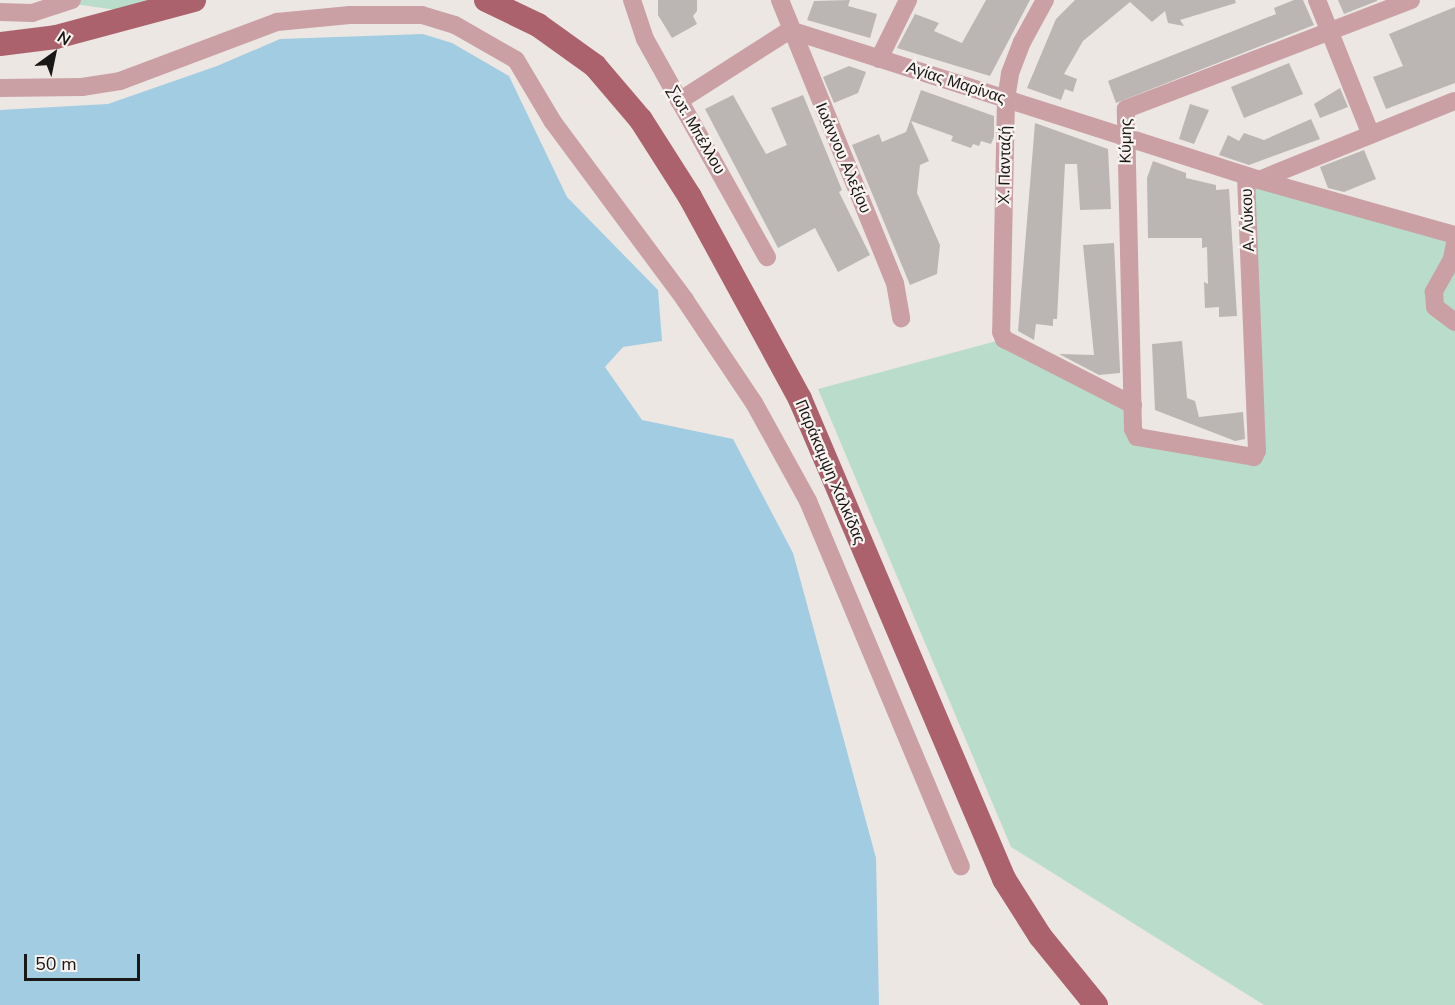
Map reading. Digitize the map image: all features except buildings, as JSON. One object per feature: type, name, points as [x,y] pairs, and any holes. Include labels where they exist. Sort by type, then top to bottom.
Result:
[{"type":"main road","points":[[0,44],[56,37],[195,0]]},
{"type":"main road","name":"Παράκαμψη Χαλκίδας","points":[[486,0],[538,25],[595,66],[641,120],[690,197],[800,399],[1004,879],[1040,936],[1096,1005]]},
{"type":"street","points":[[0,12],[32,13],[72,0]]},
{"type":"street","name":"Σωτ. Μπέλλου","points":[[632,0],[645,39],[767,257]]},
{"type":"street","name":"Ιωάννου Αλεξίου","points":[[780,0],[790,30],[895,283],[901,318]]},
{"type":"street","points":[[879,59],[908,0]]},
{"type":"street","name":"Χ. Πανταζή","points":[[1045,0],[1023,42],[1010,74],[1006,100],[1004,339],[1133,405]]},
{"type":"street","points":[[1317,0],[1371,135]]},
{"type":"street","name":"Κύμης","points":[[1257,451],[1254,457],[1137,437],[1133,405],[1124,138],[1126,109],[1411,0]]},
{"type":"street","points":[[0,88],[82,87],[120,81],[277,22],[351,15],[422,15],[455,25],[516,60],[553,122],[685,300],[770,432],[807,501],[961,866]]},
{"type":"street","points":[[679,101],[790,30]]},
{"type":"street","name":"Αγίας Μαρίνας","points":[[790,30],[1253,179],[1455,235]]},
{"type":"street","name":"Α. Λύκου","points":[[1257,451],[1253,179],[1455,101]]},
{"type":"street","points":[[1454,253],[1434,292],[1435,307],[1455,322]]},
{"type":"green space","points":[[72,0],[194,0],[138,13],[67,3]]},
{"type":"green space","points":[[1246,177],[1455,235],[1455,1005],[1264,1005],[1011,847],[818,389],[1004,339],[1133,405],[1133,429],[1253,456]]},
{"type":"water","points":[[423,34],[452,43],[509,76],[567,197],[658,290],[662,341],[623,347],[605,367],[642,420],[733,439],[793,553],[876,858],[879,1005],[0,1005],[0,110],[108,104],[217,66],[280,39]]}]
